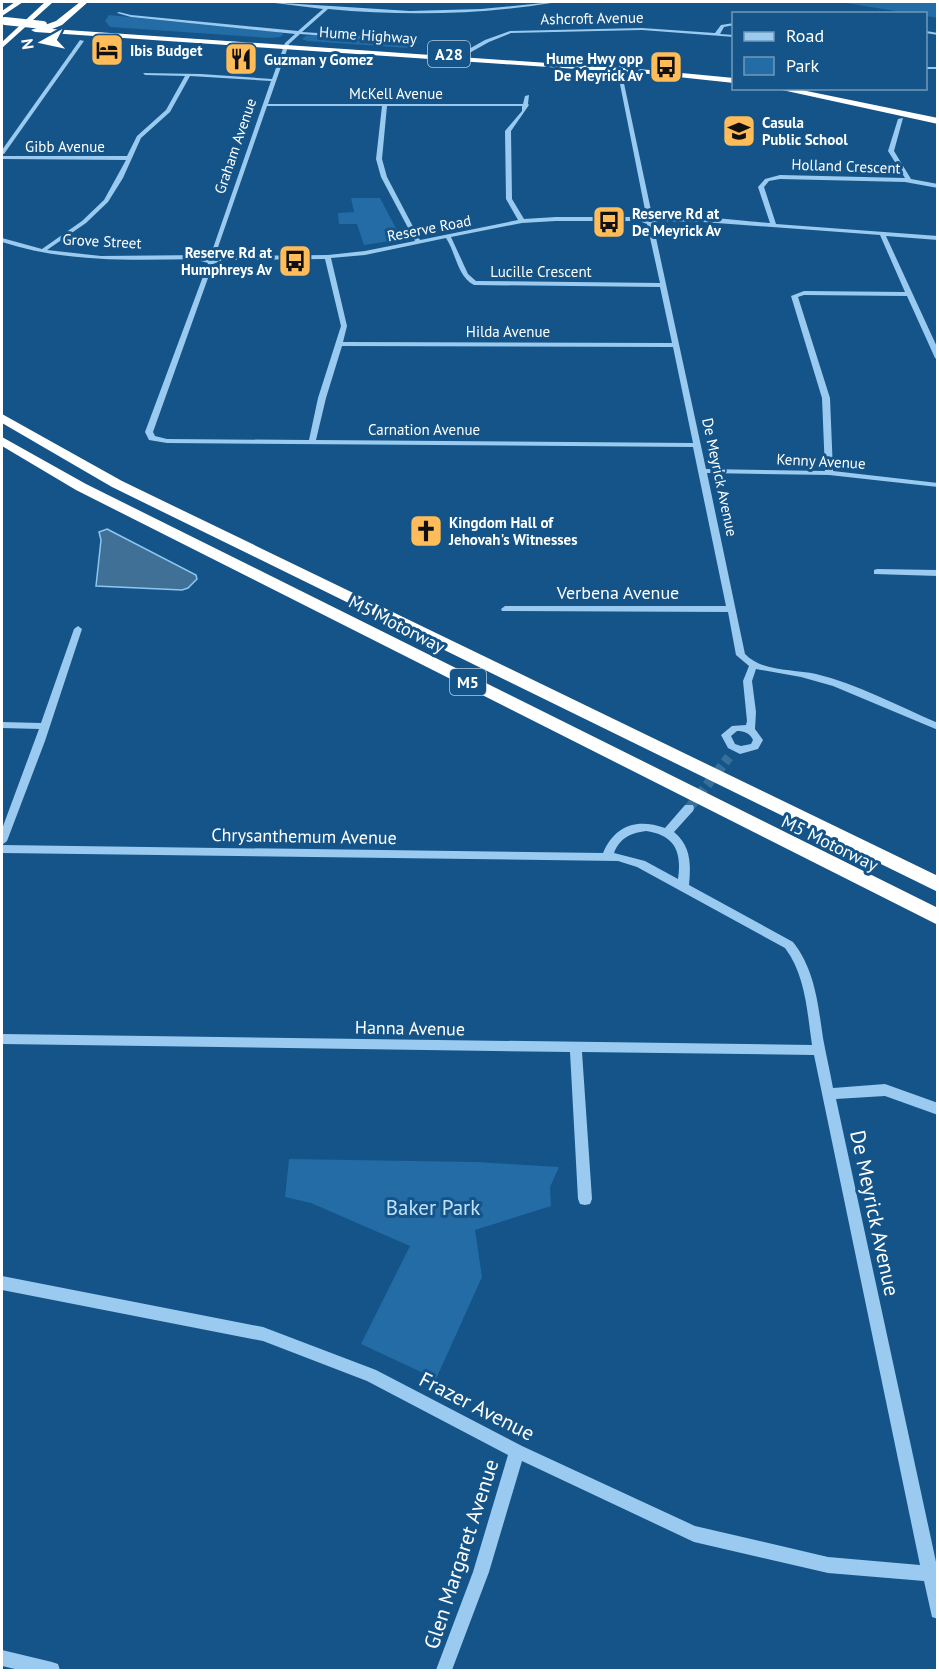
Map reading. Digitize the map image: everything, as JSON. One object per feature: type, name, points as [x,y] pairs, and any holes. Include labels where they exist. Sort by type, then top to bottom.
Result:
[{"type":"highway","points":[[2,34],[37,2]]},
{"type":"highway","points":[[2,46],[50,2]]},
{"type":"highway","points":[[35,30],[54,26],[84,2]]},
{"type":"highway","points":[[86,11],[92,2]]},
{"type":"highway","points":[[2,9],[16,4]]},
{"type":"highway","points":[[2,21],[16,4]]},
{"type":"highway","name":"Hume Highway","points":[[2,21],[286,45]]},
{"type":"highway","name":"Hume Highway","points":[[2,21],[18,28],[35,30],[732,75]]},
{"type":"highway","name":"Hume Highway","points":[[620,66],[732,81]]},
{"type":"highway","points":[[787,90],[938,121]]},
{"type":"highway","points":[[816,90],[938,115]]},
{"type":"highway","name":"M5 Motorway","points":[[2,418],[117,484],[938,885]]},
{"type":"highway","name":"M5 Motorway","points":[[2,441],[81,487],[938,917]]},
{"type":"street","points":[[269,2],[392,13],[431,13],[551,2]]},
{"type":"street","points":[[587,2],[606,2]]},
{"type":"street","points":[[485,3],[490,8]]},
{"type":"street","points":[[286,45],[297,32],[328,7]]},
{"type":"street","points":[[392,13],[397,7]]},
{"type":"street","points":[[119,13],[297,32],[393,40],[413,39]]},
{"type":"street","points":[[717,34],[720,29],[732,25]]},
{"type":"street","name":"Ashcroft Avenue","points":[[460,57],[502,33],[510,32],[642,29],[732,36]]},
{"type":"street","points":[[2,153],[82,41]]},
{"type":"street","name":"Graham Avenue","points":[[213,254],[286,45]]},
{"type":"street","name":"De Meyrick Avenue","points":[[620,66],[649,219],[739,651],[744,659],[754,665]]},
{"type":"street","points":[[145,74],[273,80]]},
{"type":"street","points":[[44,250],[96,212],[113,190],[139,137],[168,111],[188,75]]},
{"type":"street","points":[[522,221],[509,199],[508,135],[527,105],[527,96]]},
{"type":"street","name":"McKell Avenue","points":[[265,105],[527,105]]},
{"type":"street","points":[[385,105],[379,159],[384,177],[418,242]]},
{"type":"street","points":[[901,119],[891,151],[909,181]]},
{"type":"street","name":"Gibb Avenue","points":[[2,158],[129,158]]},
{"type":"street","name":"Holland Crescent","points":[[773,225],[761,187],[763,183],[773,178],[797,176],[909,181],[938,186]]},
{"type":"street","points":[[649,219],[773,225],[938,238]]},
{"type":"street","name":"Reserve Road","points":[[222,258],[328,257],[522,221],[649,219]]},
{"type":"street","points":[[882,233],[938,358]]},
{"type":"street","name":"Lucille Crescent","points":[[447,236],[454,243],[468,279],[474,283],[663,285]]},
{"type":"street","name":"Grove Street","points":[[2,240],[44,250],[86,256],[203,257]]},
{"type":"street","points":[[213,254],[221,255],[222,258],[211,262],[203,260],[203,257],[213,254]]},
{"type":"street","points":[[312,442],[322,398],[344,326],[328,257]]},
{"type":"street","name":"Carnation Avenue","points":[[211,262],[151,425],[149,432],[152,438],[167,441],[696,445]]},
{"type":"street","points":[[829,472],[826,398],[794,296],[804,293],[909,294]]},
{"type":"street","name":"Hilda Avenue","points":[[340,344],[676,345]]},
{"type":"street","name":"Kenny Avenue","points":[[702,471],[829,472],[938,485]]},
{"type":"street","points":[[877,572],[938,573]]},
{"type":"street","name":"Verbena Avenue","points":[[504,609],[731,609]]},
{"type":"street","points":[[2,841],[78,629]]},
{"type":"street","points":[[750,730],[752,715],[746,680],[754,665],[821,678],[843,685],[938,727]]},
{"type":"street","points":[[2,725],[45,726]]},
{"type":"street","points":[[735,728],[750,730],[757,736],[758,744],[751,749],[732,753],[726,739],[728,732],[735,728]]},
{"type":"street","points":[[667,833],[689,808]]},
{"type":"street","points":[[607,856],[615,839],[626,832],[648,828],[667,833],[676,840],[683,851],[683,886]]},
{"type":"street","name":"Chrysanthemum Avenue","points":[[2,849],[607,856],[624,858],[641,864]]},
{"type":"street","name":"De Meyrick Avenue","points":[[641,864],[782,940],[795,952],[804,970],[828,1094],[938,1611]]},
{"type":"street","name":"Hanna Avenue","points":[[2,1039],[819,1050]]},
{"type":"street","points":[[576,1048],[585,1199]]},
{"type":"street","points":[[828,1094],[885,1090],[938,1109]]},
{"type":"street","name":"Frazer Avenue","points":[[2,1283],[263,1334],[371,1375],[517,1451],[694,1534],[828,1565],[930,1574]]},
{"type":"street","name":"Glen Margaret Avenue","points":[[444,1671],[481,1572],[517,1451]]},
{"type":"street","points":[[2,1658],[52,1671]]},
{"type":"green space","points":[[840,2],[937,2],[937,18],[927,16],[927,12],[894,12],[895,11]]},
{"type":"green space","points":[[109,15],[284,34],[270,38],[110,27],[105,21]]},
{"type":"green space","points":[[314,35],[420,42],[408,48],[302,39]]},
{"type":"green space","points":[[351,198],[380,198],[400,236],[396,240],[364,245],[357,224],[339,224],[338,213],[354,212]]},
{"type":"green space","name":"Baker Park","points":[[289,1159],[475,1162],[559,1167],[550,1187],[551,1206],[475,1230],[482,1277],[436,1379],[361,1344],[410,1246],[311,1203],[285,1197]]},
{"type":"shaded area","points":[[107,529],[196,575],[197,579],[188,588],[182,590],[96,586],[101,540],[99,532]]},
{"type":"tunnel","points":[[689,808],[729,757]]},
{"type":"place","name":"Ibis Budget","points":[[107,50]]},
{"type":"place","name":"Guzman y Gomez","points":[[241,59]]},
{"type":"place","name":"Hume Hwy opp De Meyrick Av","points":[[666,67]]},
{"type":"place","name":"Casula Public School","points":[[739,131]]},
{"type":"place","name":"Reserve Rd at De Meyrick Av","points":[[609,222]]},
{"type":"place","name":"Reserve Rd at Humphreys Av","points":[[295,261]]},
{"type":"place","name":"Kingdom Hall of Jehovah's Witnesses","points":[[426,531]]}]
